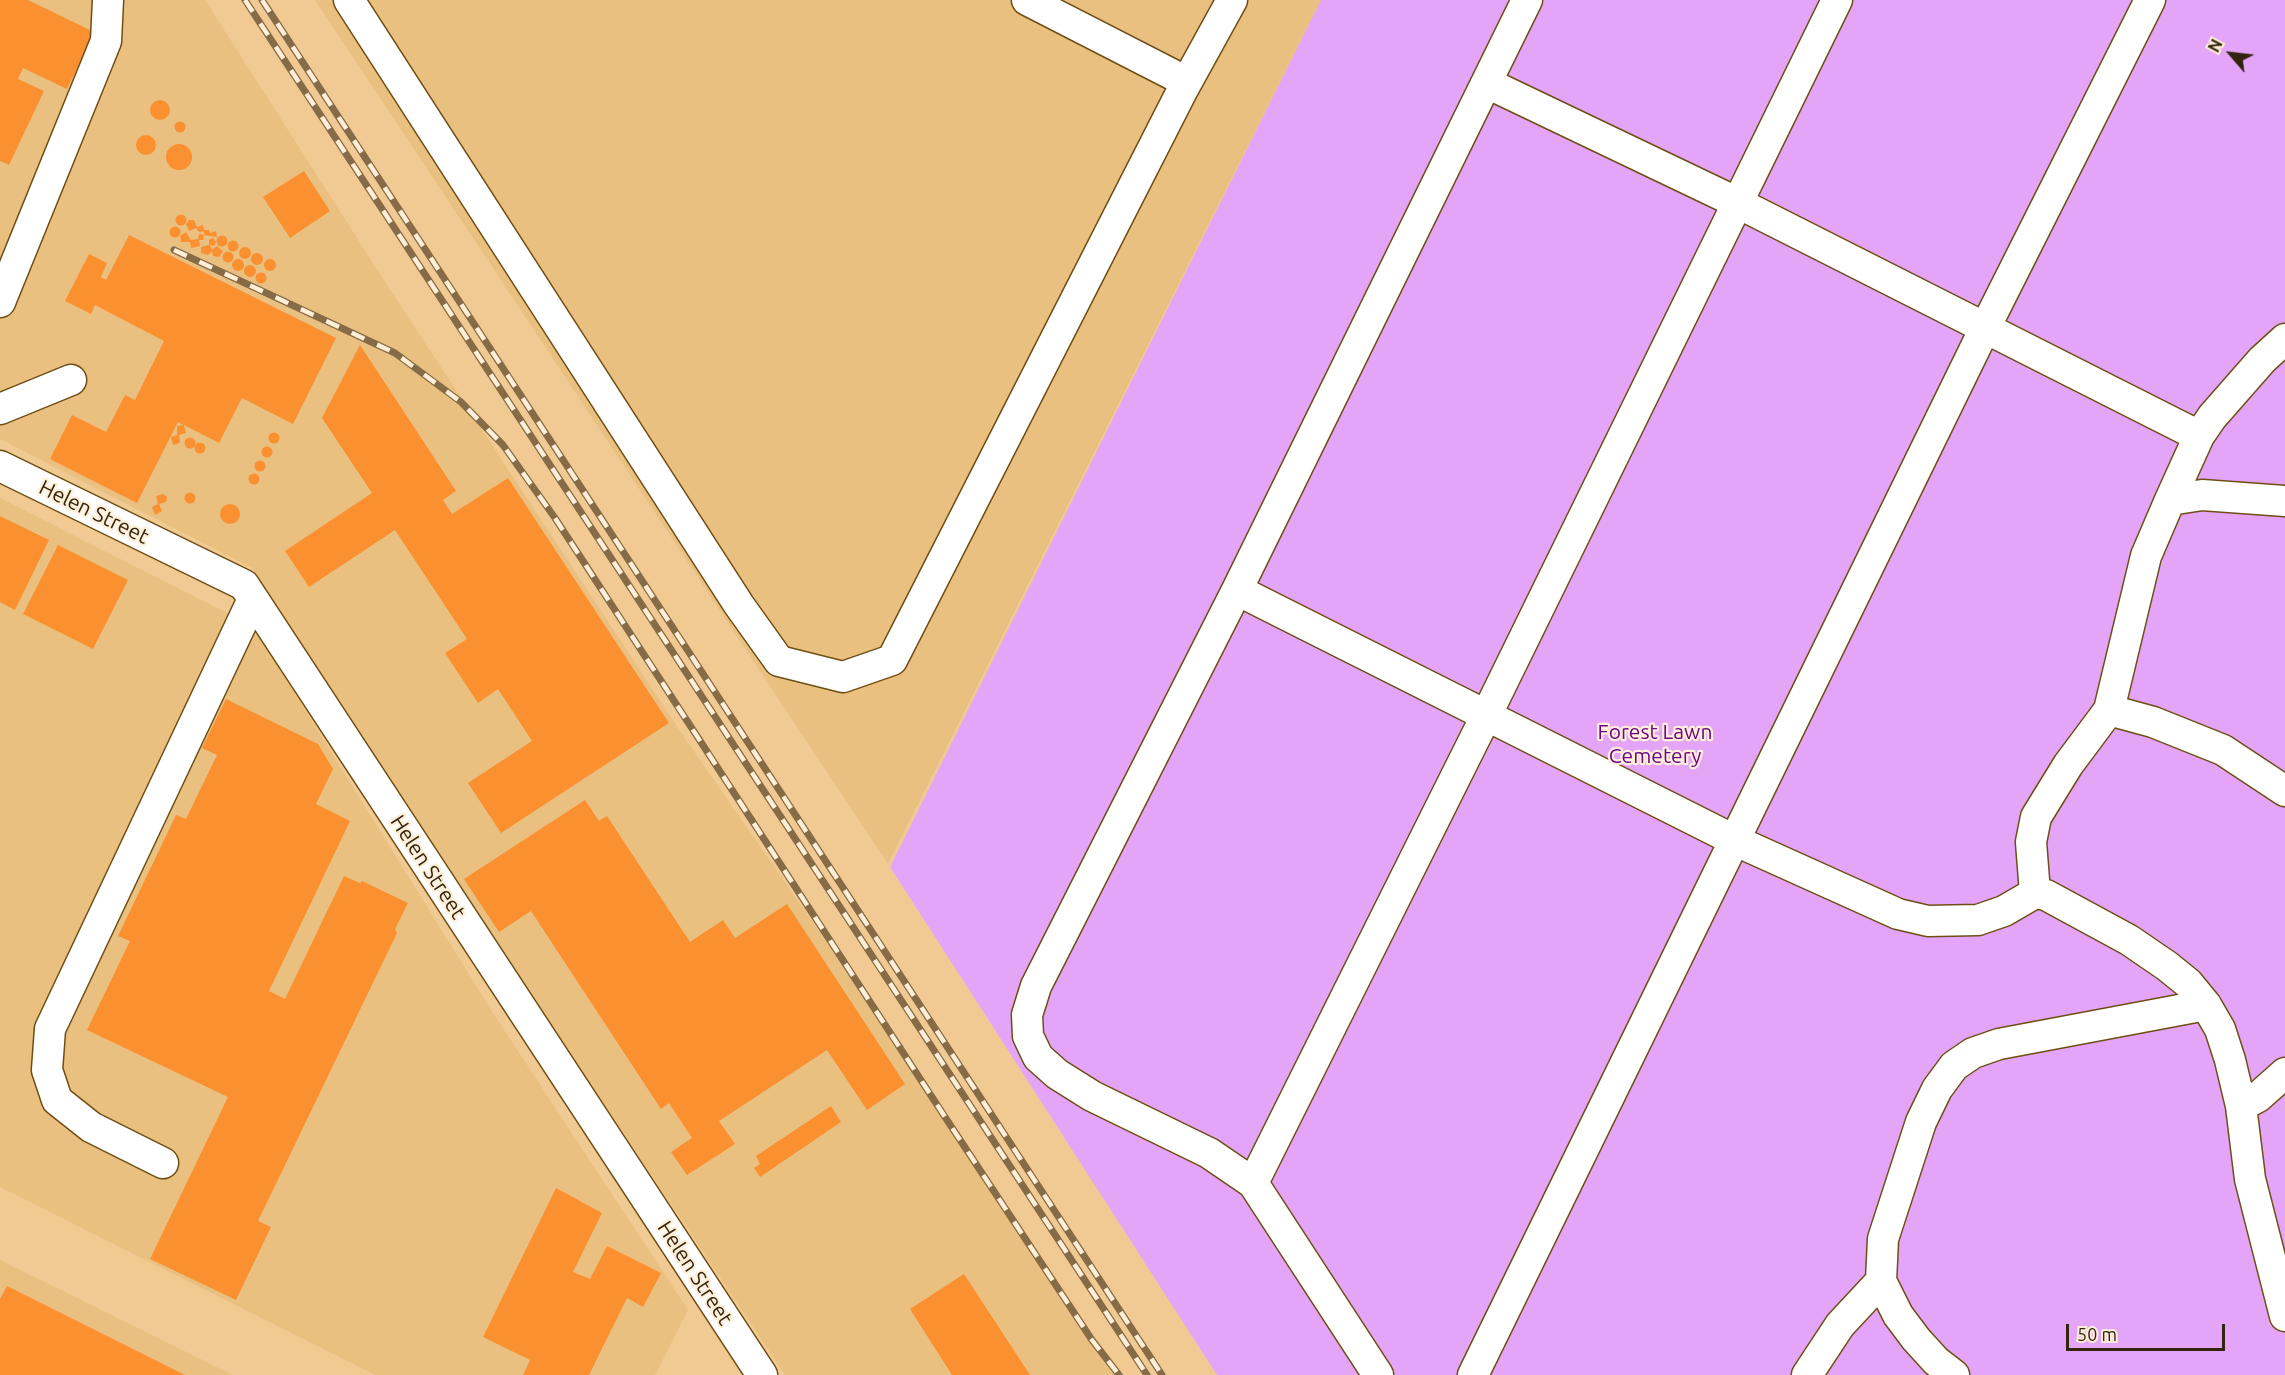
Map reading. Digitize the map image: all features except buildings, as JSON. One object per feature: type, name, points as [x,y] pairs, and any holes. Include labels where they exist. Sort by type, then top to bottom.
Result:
[{"type":"street","points":[[0,302],[106,41],[108,0]]},
{"type":"street","points":[[349,0],[739,605],[779,661],[843,677],[892,660],[1187,82],[1232,0]]},
{"type":"street","points":[[1027,0],[1187,82]]},
{"type":"street","points":[[1378,1375],[1253,1183],[1235,1168],[1092,1096],[1057,1074],[1038,1057],[1028,1036],[1027,1015],[1036,986],[1237,590],[1527,0]]},
{"type":"street","points":[[1253,1183],[1486,716],[1736,202],[1838,0]]},
{"type":"street","points":[[1473,1375],[1986,326],[2150,0]]},
{"type":"street","points":[[1487,83],[1736,202],[1986,326],[2199,436]]},
{"type":"street","points":[[2035,893],[2031,842],[2036,817],[2068,765],[2109,710],[2146,556],[2170,500],[2199,436],[2234,390],[2285,339]]},
{"type":"street","points":[[0,409],[71,380]]},
{"type":"street","name":"Helen Street","points":[[0,466],[244,585],[762,1375]]},
{"type":"street","points":[[2170,500],[2202,495],[2285,501]]},
{"type":"street","points":[[1237,590],[1736,841],[1898,914],[1928,921],[1978,920],[2004,911],[2035,893],[2060,902],[2129,940],[2174,972],[2206,1005],[2220,1029],[2241,1106],[2250,1179],[2285,1316]]},
{"type":"street","points":[[163,1163],[91,1127],[57,1100],[47,1070],[50,1029],[253,600]]},
{"type":"street","points":[[2109,710],[2153,722],[2223,750],[2285,791]]},
{"type":"street","points":[[1954,1375],[1936,1361],[1916,1339],[1898,1315],[1881,1281],[1883,1239],[1921,1122],[1937,1089],[1954,1066],[1973,1053],[1999,1044],[2206,1005]]},
{"type":"street","points":[[2241,1106],[2258,1097],[2285,1073]]},
{"type":"street","points":[[1806,1375],[1840,1325],[1881,1281]]},
{"type":"shaded area","points":[[0,0],[205,0],[387,285],[684,737],[858,987],[923,1088],[1118,1375],[785,1375],[434,849],[252,568],[0,439]]},
{"type":"shaded area","points":[[315,0],[1321,0],[888,864]]},
{"type":"shaded area","points":[[0,498],[233,616],[256,631],[493,1013],[688,1310],[655,1375],[375,1375],[0,1187]]},
{"type":"shaded area","points":[[0,1260],[233,1375],[0,1375]]},
{"type":"green space","name":"Forest Lawn Cemetery","points":[[1321,0],[2285,0],[2285,1375],[1217,1375],[890,867]]},
{"type":"railway","points":[[245,0],[1147,1375]]},
{"type":"railway","points":[[262,0],[1162,1375]]},
{"type":"railway","points":[[174,250],[395,353],[461,402],[503,445],[555,518],[1092,1340],[1119,1375]]}]
